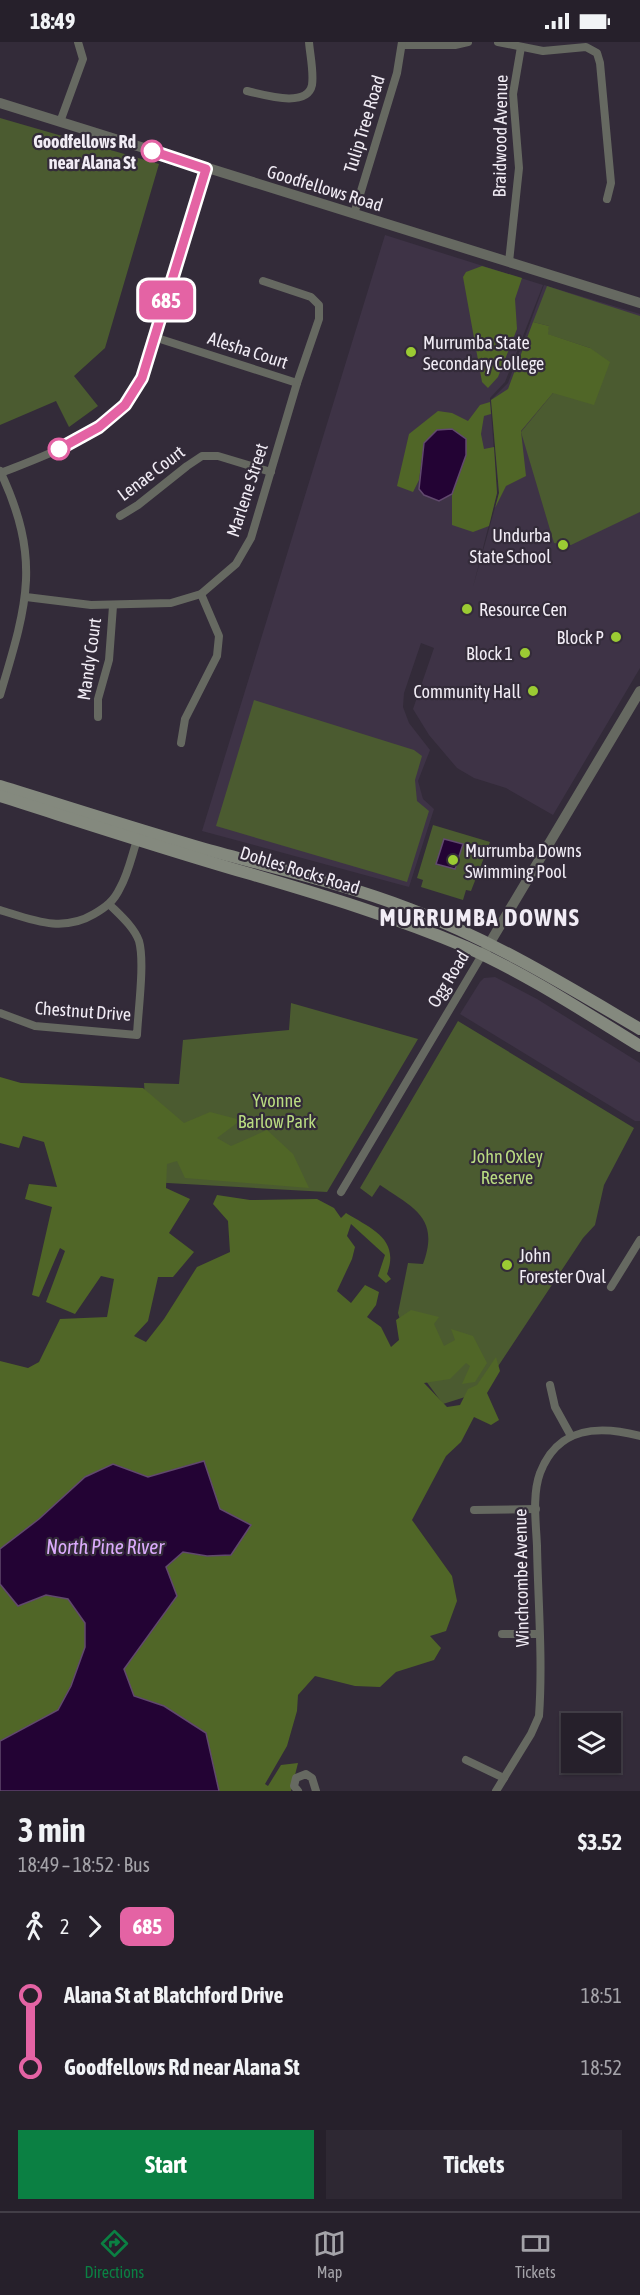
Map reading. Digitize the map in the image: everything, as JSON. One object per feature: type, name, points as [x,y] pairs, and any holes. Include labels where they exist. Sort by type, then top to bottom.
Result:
[{"type":"main road","name":"Dohles Rocks Road","points":[[0,786],[202,848],[366,892],[490,943],[640,1029]]},
{"type":"main road","name":"Dohles Rocks Road","points":[[0,796],[137,840],[372,910],[482,955],[537,984],[640,1046]]},
{"type":"street","points":[[60,122],[83,59],[78,42]]},
{"type":"street","points":[[247,91],[281,99],[302,97],[310,92],[312,84],[309,42]]},
{"type":"street","points":[[402,44],[455,45],[468,42]]},
{"type":"street","points":[[498,42],[548,51],[586,47],[597,52],[600,63],[611,183],[607,199]]},
{"type":"street","name":"Tulip Tree Road","points":[[354,214],[397,73],[402,44]]},
{"type":"street","name":"Braidwood Avenue","points":[[509,262],[519,168],[513,94],[521,47]]},
{"type":"street","name":"Goodfellows Road","points":[[0,104],[640,303]]},
{"type":"street","points":[[0,695],[21,625],[26,597],[27,570],[23,534],[15,503],[0,472],[53,453],[99,427],[125,405],[142,378],[206,169]]},
{"type":"street","name":"Marlene Street","points":[[26,597],[113,606],[171,603],[201,594],[236,564],[251,538],[297,383],[319,319],[319,305],[311,297],[262,281]]},
{"type":"street","name":"Alesha Court","points":[[154,337],[297,383]]},
{"type":"street","name":"Lenae Court","points":[[120,516],[202,456],[219,456],[271,472]]},
{"type":"street","points":[[181,743],[185,719],[217,656],[219,636],[201,594]]},
{"type":"street","name":"Mandy Court","points":[[99,717],[98,699],[109,660],[113,606]]},
{"type":"street","name":"Ogg Road","points":[[341,1192],[640,691]]},
{"type":"street","points":[[0,910],[44,923],[71,925],[110,905],[121,887],[137,840]]},
{"type":"street","name":"Chestnut Drive","points":[[0,1013],[35,1026],[137,1035],[141,963],[139,941],[126,921],[110,905]]},
{"type":"street","points":[[611,1287],[640,1240]]},
{"type":"street","points":[[550,1384],[555,1407],[571,1436],[603,1429],[615,1429],[640,1436]]},
{"type":"street","name":"Winchcombe Avenue","points":[[496,1791],[531,1734],[539,1716],[536,1509],[540,1474],[548,1459],[571,1436]]},
{"type":"street","points":[[474,1510],[536,1509]]},
{"type":"street","points":[[502,1634],[538,1634]]},
{"type":"street","points":[[466,1760],[504,1778]]},
{"type":"street","points":[[298,1791],[294,1786],[296,1778],[306,1774],[312,1778],[316,1791]]},
{"type":"shaded area","points":[[385,235],[543,285],[505,382],[490,398],[497,493],[473,587],[499,493],[491,400],[508,383],[544,285],[640,314],[640,668],[553,815],[506,788],[474,778],[457,768],[429,735],[413,709],[434,648],[421,643],[404,693],[403,707],[409,723],[430,750],[418,781],[423,799],[434,809],[409,887],[202,831]]},
{"type":"shaded area","points":[[495,977],[537,999],[640,1063],[640,1121],[635,1121],[460,1014],[480,982],[484,978]]},
{"type":"green space","points":[[0,118],[159,164],[105,348],[74,376],[98,406],[69,427],[56,401],[0,425]]},
{"type":"green space","points":[[482,266],[522,278],[515,299],[517,329],[498,377],[488,388],[482,382],[463,277],[466,272]]},
{"type":"green space","points":[[547,286],[640,316],[640,512],[571,545],[554,543],[521,432],[590,348],[547,334],[549,326],[533,322]]},
{"type":"green space","points":[[533,322],[549,326],[548,334],[590,348],[610,362],[594,405],[553,393],[521,431],[526,476],[506,486],[495,508],[499,493],[491,400],[508,389]]},
{"type":"green space","points":[[490,402],[491,414],[484,416],[481,434],[484,449],[494,447],[497,493],[489,526],[473,532],[452,525],[452,494],[466,455],[466,439],[424,443],[419,480],[413,492],[397,486],[409,434],[438,411],[452,413],[468,421],[480,405]]},
{"type":"green space","points":[[254,700],[414,750],[422,756],[415,780],[417,801],[429,811],[407,882],[216,826]]},
{"type":"green space","name":"Murrumba Downs Swimming Pool","points":[[433,825],[490,842],[471,891],[466,890],[463,900],[421,887],[423,880],[417,878]]},
{"type":"green space","name":"Yvonne Barlow Park","points":[[291,1003],[418,1039],[327,1192],[150,1182],[144,1083],[179,1084],[183,1040],[289,1030]]},
{"type":"green space","name":"John Oxley Reserve","points":[[458,1021],[634,1128],[604,1185],[595,1225],[583,1238],[481,1392],[443,1404],[414,1365],[398,1313],[408,1263],[423,1264],[428,1235],[426,1225],[413,1208],[380,1185],[372,1197],[360,1188]]},
{"type":"green space","points":[[0,1077],[21,1083],[143,1088],[184,1123],[210,1112],[241,1120],[217,1138],[231,1146],[267,1130],[293,1154],[309,1188],[185,1178],[177,1161],[167,1164],[166,1188],[190,1199],[169,1233],[194,1252],[173,1277],[158,1277],[148,1321],[134,1336],[146,1342],[164,1319],[197,1267],[230,1252],[228,1221],[213,1204],[217,1195],[250,1200],[317,1199],[334,1208],[341,1218],[346,1213],[365,1224],[381,1236],[387,1244],[390,1262],[387,1274],[391,1279],[386,1283],[378,1276],[385,1255],[351,1224],[347,1236],[355,1247],[337,1291],[351,1303],[365,1285],[379,1292],[376,1305],[367,1317],[381,1327],[391,1347],[399,1340],[396,1320],[411,1310],[439,1317],[434,1324],[444,1346],[455,1340],[451,1329],[473,1336],[487,1363],[475,1382],[462,1384],[470,1366],[466,1363],[450,1379],[424,1383],[447,1407],[460,1405],[468,1389],[477,1385],[496,1357],[500,1371],[487,1393],[499,1420],[491,1425],[474,1417],[461,1442],[446,1456],[412,1520],[452,1576],[457,1601],[446,1631],[430,1636],[441,1648],[434,1660],[396,1672],[380,1687],[355,1686],[315,1676],[298,1695],[297,1711],[287,1746],[265,1784],[268,1786],[281,1765],[298,1763],[291,1791],[219,1791],[206,1733],[164,1706],[134,1696],[124,1669],[177,1596],[166,1567],[183,1552],[207,1556],[250,1525],[220,1509],[204,1461],[148,1477],[113,1464],[0,1549],[0,1361],[28,1368],[39,1362],[60,1319],[107,1317],[114,1279],[101,1276],[75,1314],[46,1302],[65,1251],[60,1248],[39,1297],[32,1295],[52,1207],[25,1199],[29,1184],[57,1187],[44,1142],[23,1136],[19,1148],[0,1143]]},
{"type":"green space","points":[[0,1584],[18,1606],[46,1595],[68,1599],[85,1623],[85,1647],[71,1685],[58,1710],[0,1741]]},
{"type":"water","points":[[452,429],[466,439],[466,455],[452,494],[439,501],[424,495],[419,489],[424,443],[437,430]]},
{"type":"water","points":[[444,839],[463,844],[455,869],[436,864]]},
{"type":"water","name":"North Pine River","points":[[204,1461],[220,1509],[251,1525],[231,1555],[207,1556],[183,1552],[166,1567],[177,1596],[124,1669],[134,1696],[164,1706],[206,1733],[219,1791],[0,1791],[0,1741],[58,1710],[71,1686],[85,1647],[85,1623],[68,1599],[46,1595],[18,1606],[0,1584],[0,1549],[39,1519],[85,1477],[113,1464],[148,1477]]},
{"type":"bus line","name":"685","points":[[59,449],[99,427],[125,405],[142,378],[206,169],[152,151]]},
{"type":"place","name":"Goodfellows Rd near Alana St","points":[[152,151]]},
{"type":"place","name":"Murrumba State Secondary College","points":[[411,352]]},
{"type":"place","name":"Undurba State School","points":[[563,545]]},
{"type":"place","name":"Resource Cen","points":[[467,609]]},
{"type":"place","name":"Block P","points":[[616,637]]},
{"type":"place","name":"Block 1","points":[[525,653]]},
{"type":"place","name":"Community Hall","points":[[533,691]]},
{"type":"place","name":"Murrumba Downs Swimming Pool","points":[[453,860]]},
{"type":"place","name":"John Forester Oval","points":[[507,1265]]},
{"type":"district","name":"MURRUMBA DOWNS","points":[[480,917]]}]
